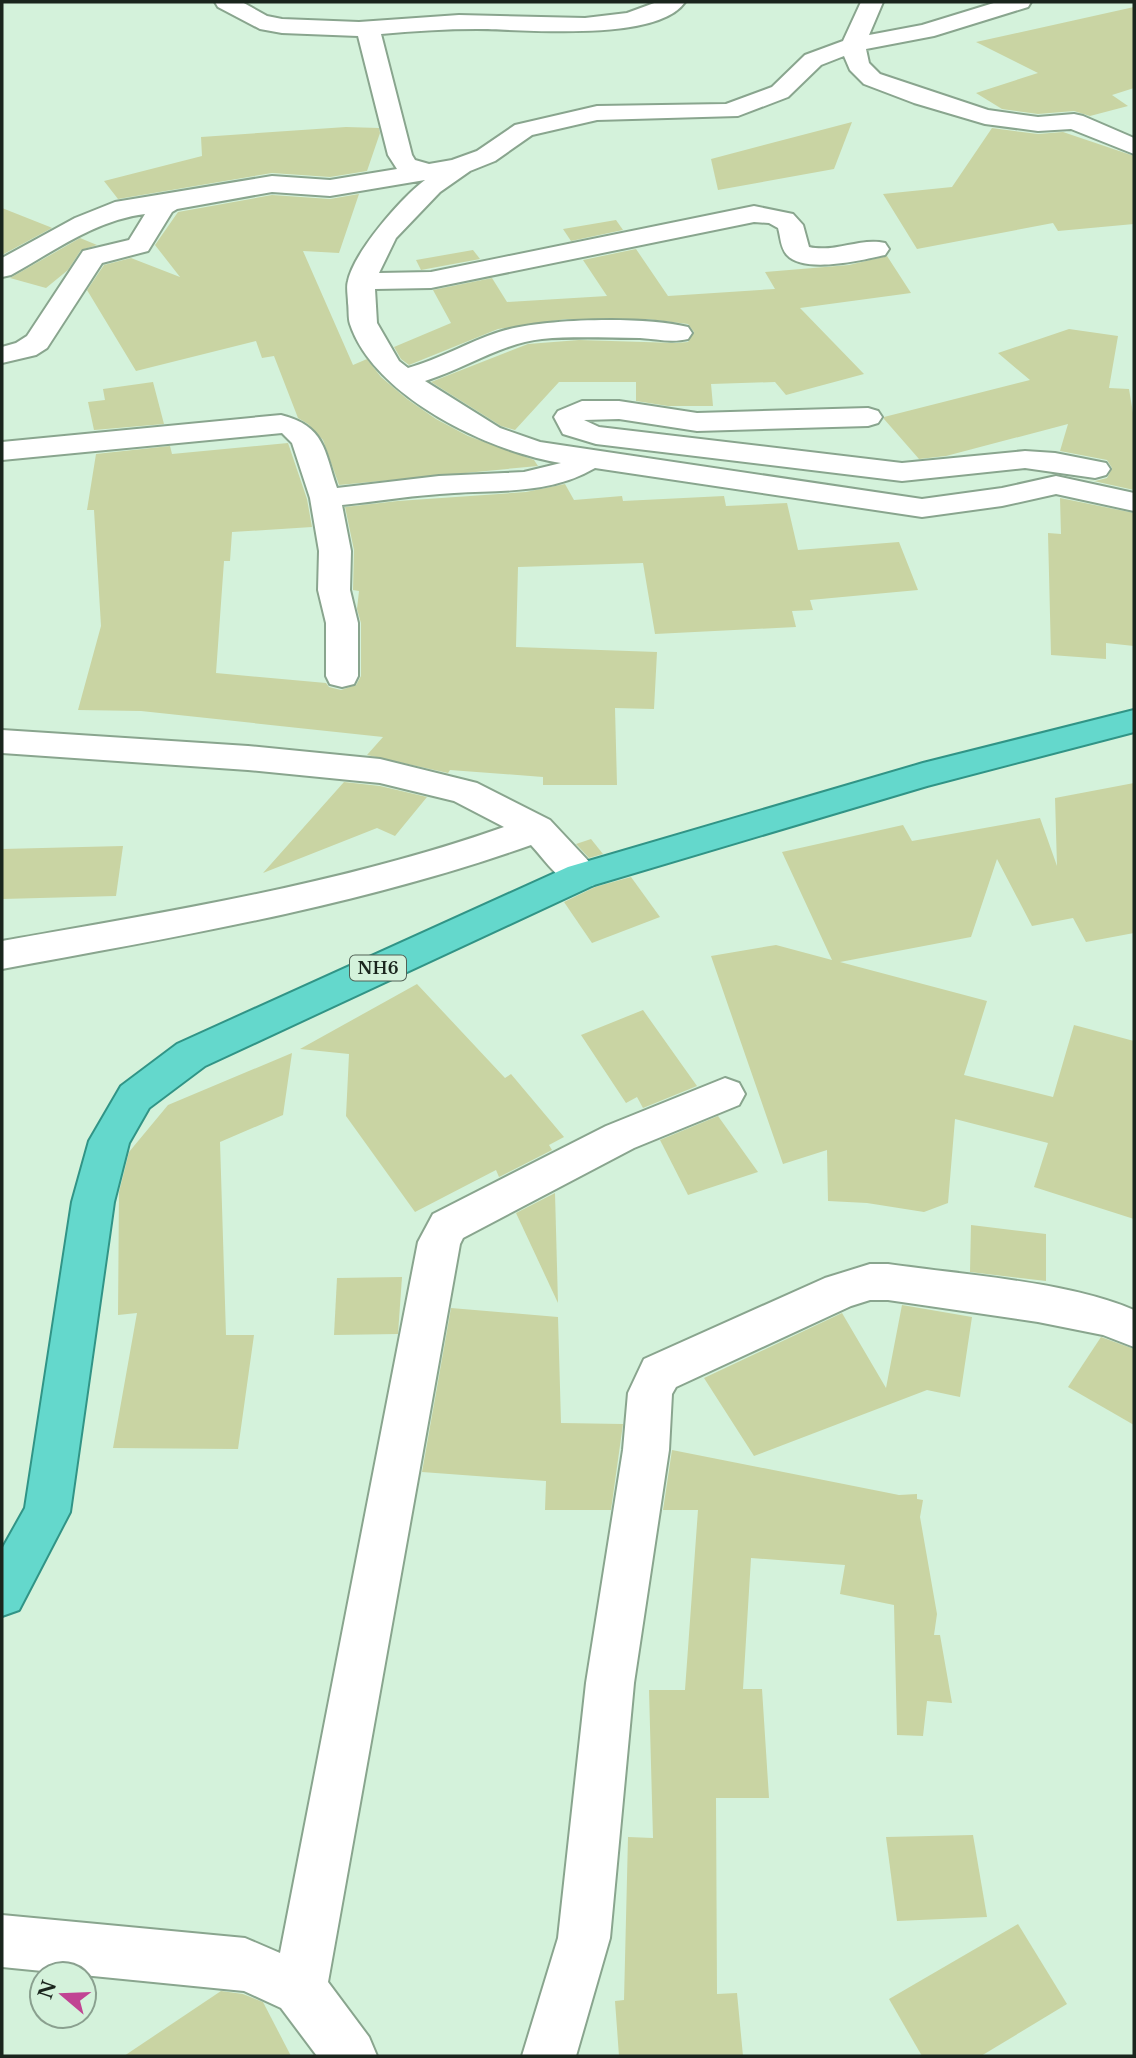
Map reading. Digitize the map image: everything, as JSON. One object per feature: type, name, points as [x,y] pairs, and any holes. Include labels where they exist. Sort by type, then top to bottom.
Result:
[{"type":"highway","name":"NH6","points":[[2,1594],[47,1512],[93,1202],[109,1141],[135,1097],[191,1055],[581,876],[923,775],[1134,721]]},
{"type":"street","points":[[226,2],[260,22],[282,26],[362,28],[445,22],[589,25],[646,16],[674,2]]},
{"type":"street","points":[[872,2],[853,45],[858,65],[872,79],[922,98],[1013,122],[1038,124],[1074,121],[1134,147]]},
{"type":"street","points":[[1020,2],[926,31],[853,45],[813,60],[780,92],[743,107],[711,112],[597,113],[524,130],[486,156],[431,187],[385,235],[361,281],[363,323],[388,366],[433,400],[490,434],[534,450],[922,508],[1002,497],[1056,485],[1134,502]]},
{"type":"street","points":[[362,28],[370,32],[400,155],[405,165],[428,172]]},
{"type":"street","points":[[2,270],[94,219],[135,206],[169,203],[272,184],[330,188],[472,162]]},
{"type":"street","points":[[2,355],[26,349],[37,342],[92,257],[139,245],[162,207],[169,203]]},
{"type":"street","points":[[361,281],[431,280],[754,214],[774,215],[788,221],[793,229],[794,247],[798,252],[811,257],[876,249]]},
{"type":"street","points":[[404,378],[438,368],[508,338],[541,331],[678,332]]},
{"type":"street","points":[[868,417],[697,422],[619,410],[582,410],[568,417],[573,428],[596,435],[902,472],[1033,460],[1100,469],[1134,480]]},
{"type":"street","points":[[2,452],[281,424],[292,427],[306,440],[325,498],[335,551],[334,590],[342,622],[342,676]]},
{"type":"street","points":[[325,498],[455,484],[507,484],[570,472],[589,459]]},
{"type":"street","points":[[2,741],[248,758],[380,771],[465,792],[537,829],[581,876]]},
{"type":"street","points":[[2,955],[248,909],[372,881],[487,848],[537,829]]},
{"type":"street","points":[[300,1989],[439,1242],[448,1226],[596,1149],[725,1094]]},
{"type":"street","points":[[549,2056],[584,1938],[610,1683],[646,1450],[650,1393],[660,1373],[839,1291],[870,1282],[888,1282],[1038,1304],[1108,1318],[1134,1329]]},
{"type":"street","points":[[2,1941],[245,1965],[300,1989],[350,2056]]},
{"type":"building","points":[[1134,7],[1134,88],[1112,95],[1128,106],[1090,116],[1074,111],[1038,114],[1002,109],[976,93],[1038,73],[976,42]]},
{"type":"building","points":[[852,122],[834,169],[718,190],[711,159]]},
{"type":"building","points":[[346,127],[379,128],[380,133],[367,171],[330,177],[272,173],[118,199],[104,181],[202,156],[201,137]]},
{"type":"building","points":[[992,128],[1038,134],[1063,132],[1134,156],[1134,224],[1058,231],[1053,223],[917,249],[883,194],[952,187]]},
{"type":"building","points":[[359,194],[339,253],[303,251],[353,365],[367,359],[381,377],[436,419],[468,436],[534,460],[538,466],[339,485],[323,440],[308,424],[298,418],[274,356],[262,358],[256,341],[136,371],[87,290],[104,265],[131,258],[180,277],[155,245],[178,212],[272,195],[330,199]]},
{"type":"building","points":[[2,208],[50,227],[52,228],[2,255]]},
{"type":"building","points":[[616,220],[623,230],[571,241],[563,229]]},
{"type":"building","points":[[80,238],[97,245],[81,250],[68,270],[46,288],[10,278]]},
{"type":"building","points":[[636,249],[668,296],[775,289],[765,272],[849,265],[887,256],[911,293],[800,308],[864,374],[786,395],[775,382],[711,384],[713,406],[668,406],[636,401],[636,382],[559,382],[515,430],[501,426],[431,382],[528,344],[579,340],[676,343],[688,342],[694,332],[688,324],[647,319],[566,319],[498,329],[409,365],[401,359],[394,347],[451,323],[433,290],[492,278],[507,302],[607,296],[583,260]]},
{"type":"building","points":[[473,250],[480,259],[421,270],[416,260]]},
{"type":"building","points":[[1069,329],[1118,336],[1109,388],[1129,389],[1134,419],[1134,490],[1080,478],[1095,481],[1107,478],[1112,468],[1107,460],[1060,451],[1068,424],[946,456],[919,459],[884,419],[1030,380],[998,353]]},
{"type":"building","points":[[153,382],[164,424],[94,430],[88,402],[105,400],[103,389]]},
{"type":"building","points":[[288,443],[307,499],[312,527],[232,532],[230,561],[224,561],[216,673],[326,683],[329,687],[341,690],[356,685],[361,676],[361,623],[357,609],[359,591],[353,590],[354,550],[345,507],[526,492],[565,484],[574,500],[622,496],[623,501],[724,496],[726,506],[787,503],[798,550],[899,542],[918,590],[810,600],[813,610],[792,611],[796,627],[655,634],[643,563],[518,567],[516,647],[657,652],[654,709],[615,708],[617,785],[543,785],[543,777],[450,770],[448,773],[367,755],[383,737],[141,711],[78,710],[101,626],[94,510],[87,510],[96,454],[170,446],[172,454]]},
{"type":"building","points":[[1060,498],[1134,513],[1134,646],[1106,643],[1106,659],[1051,655],[1048,533],[1061,534]]},
{"type":"building","points":[[344,782],[380,786],[427,797],[395,836],[377,828],[263,873]]},
{"type":"building","points":[[1134,783],[1134,933],[1086,942],[1073,918],[1032,926],[997,859],[971,937],[840,962],[987,1001],[964,1075],[1053,1097],[1074,1025],[1134,1041],[1134,1219],[1034,1187],[1048,1143],[955,1119],[948,1203],[924,1212],[867,1203],[828,1201],[827,1150],[783,1164],[711,956],[776,945],[832,960],[782,852],[903,825],[912,841],[1040,818],[1057,866],[1055,798]]},
{"type":"building","points":[[591,839],[603,854],[589,858],[576,844]]},
{"type":"building","points":[[123,846],[116,896],[2,899],[2,849]]},
{"type":"building","points":[[631,877],[660,917],[592,943],[564,902],[595,887]]},
{"type":"building","points":[[417,984],[505,1078],[511,1074],[564,1137],[549,1145],[552,1150],[499,1177],[496,1170],[415,1212],[346,1116],[349,1054],[300,1049]]},
{"type":"building","points":[[643,1010],[697,1086],[643,1108],[637,1097],[626,1103],[581,1035]]},
{"type":"building","points":[[292,1053],[283,1115],[220,1142],[226,1335],[254,1335],[238,1449],[113,1448],[137,1313],[118,1315],[119,1192],[129,1152],[168,1105]]},
{"type":"building","points":[[718,1116],[758,1172],[688,1195],[660,1140]]},
{"type":"building","points":[[555,1193],[558,1303],[516,1213]]},
{"type":"building","points":[[971,1225],[1046,1234],[1046,1281],[970,1272]]},
{"type":"building","points":[[402,1277],[398,1334],[334,1335],[337,1278]]},
{"type":"building","points":[[902,1305],[972,1317],[960,1397],[927,1390],[754,1456],[704,1378],[842,1313],[886,1388]]},
{"type":"building","points":[[451,1308],[558,1317],[561,1423],[623,1424],[611,1510],[545,1510],[546,1481],[422,1472]]},
{"type":"building","points":[[1101,1337],[1134,1349],[1134,1425],[1068,1387]]},
{"type":"building","points":[[672,1450],[899,1495],[917,1494],[917,1499],[923,1500],[920,1517],[937,1614],[934,1635],[940,1635],[952,1703],[927,1701],[923,1736],[897,1735],[894,1605],[840,1594],[845,1565],[751,1558],[743,1689],[762,1689],[769,1798],[716,1798],[717,1994],[737,1993],[743,2056],[619,2056],[615,2001],[624,2000],[628,1837],[653,1838],[649,1690],[685,1690],[698,1510],[663,1510]]},
{"type":"building","points":[[973,1835],[987,1917],[897,1921],[886,1837]]},
{"type":"building","points":[[1018,1924],[1067,2004],[981,2056],[922,2056],[889,1999]]},
{"type":"building","points":[[221,1991],[243,1994],[263,2002],[291,2056],[124,2056]]}]
